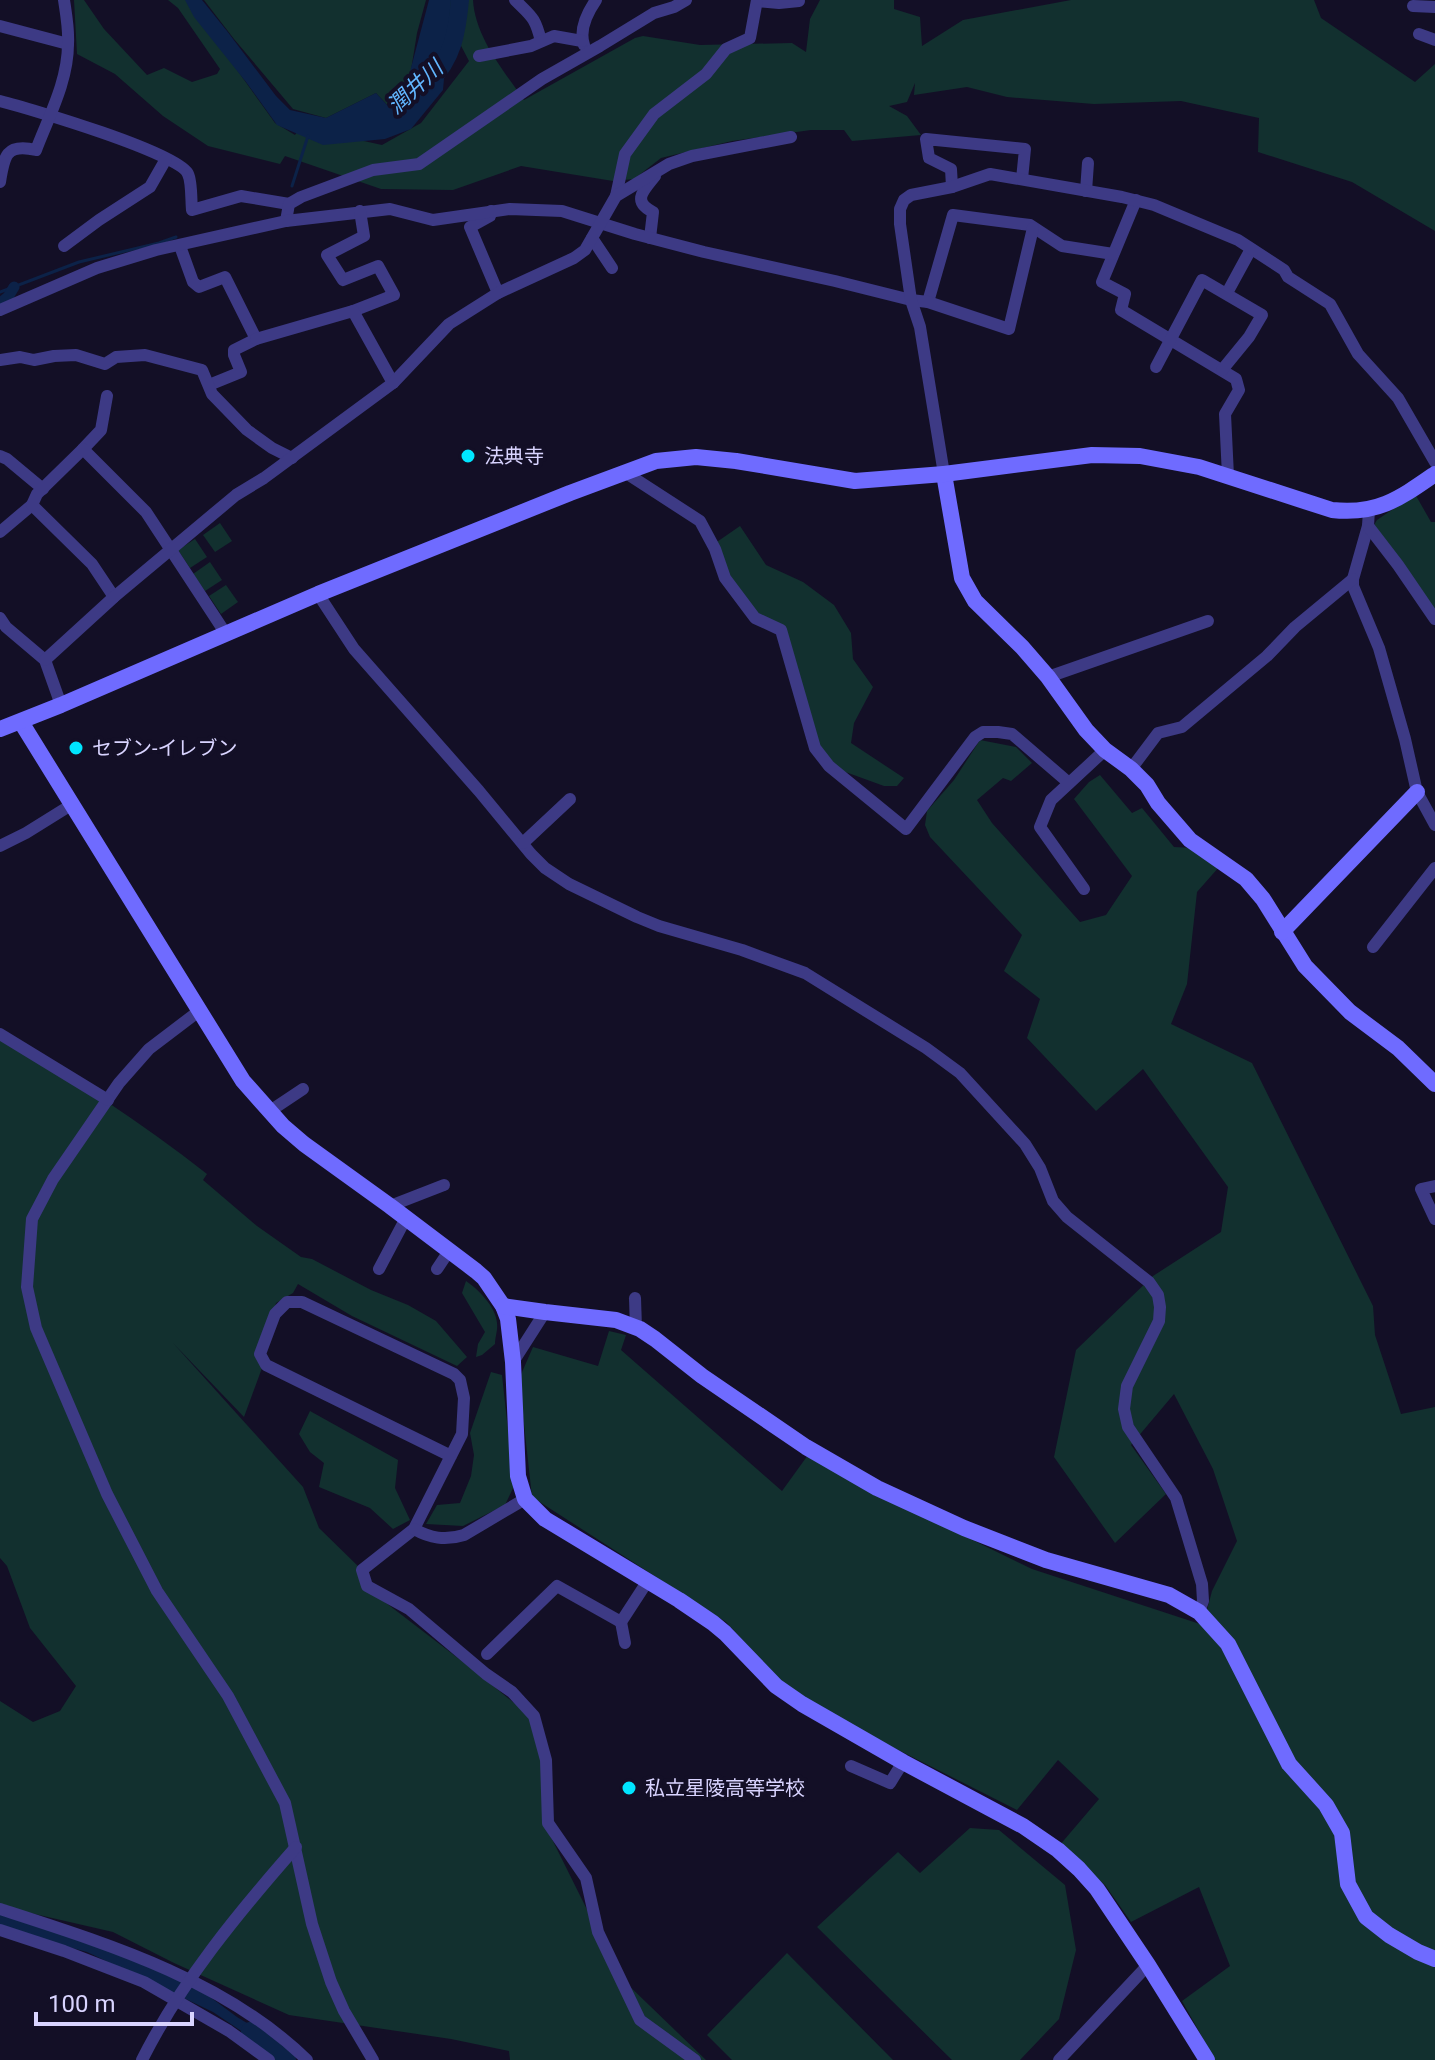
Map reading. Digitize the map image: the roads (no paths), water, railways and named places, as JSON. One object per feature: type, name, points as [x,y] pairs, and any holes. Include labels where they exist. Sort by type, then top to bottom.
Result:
[{"type":"street","points":[[0,182],[4,158],[11,151],[22,147],[36,150],[54,106],[64,76],[68,44],[64,0]]},
{"type":"street","points":[[515,0],[537,23],[541,41]]},
{"type":"street","points":[[589,53],[582,41],[582,30],[596,0]]},
{"type":"street","points":[[0,101],[49,114],[181,165],[188,173],[192,210],[241,196],[289,204],[373,170],[419,164],[542,79],[654,13],[686,0]]},
{"type":"street","points":[[616,196],[625,154],[654,114],[706,74],[726,49],[750,38],[757,1],[799,1]]},
{"type":"street","points":[[1413,6],[1435,7]]},
{"type":"street","points":[[0,26],[68,44]]},
{"type":"street","points":[[1419,34],[1435,40]]},
{"type":"street","points":[[479,56],[531,46],[554,36],[582,41]]},
{"type":"street","points":[[45,660],[114,597],[236,495],[264,478],[393,383],[449,324],[498,293],[585,250],[616,196],[659,170],[692,156],[791,137]]},
{"type":"street","points":[[952,187],[951,169],[929,158],[926,139],[1025,149],[1022,179]]},
{"type":"street","points":[[64,246],[150,187],[166,159]]},
{"type":"street","points":[[1086,191],[1088,163]]},
{"type":"street","points":[[650,238],[653,212],[645,208],[641,194],[659,170]]},
{"type":"street","points":[[1435,462],[1398,398],[1358,354],[1330,304],[1238,240],[1163,208],[1136,200],[990,174],[952,187],[911,195],[904,200],[900,209],[900,224],[911,300],[920,327],[962,578],[975,601],[1048,677],[1086,730],[1147,785],[1190,840],[1246,879],[1263,899],[1305,966],[1350,1012],[1398,1048],[1435,1084]]},
{"type":"street","points":[[1136,200],[1102,282],[1125,294],[1121,310],[1236,379],[1239,390],[1225,414],[1228,476]]},
{"type":"street","points":[[286,221],[289,204]]},
{"type":"street","points":[[0,310],[97,268],[156,250],[286,221],[390,209],[433,220],[510,209],[562,211],[704,252],[928,302],[1009,329],[1033,228]]},
{"type":"street","points":[[209,385],[241,372],[234,350],[256,339],[353,311],[394,295],[378,266],[343,280],[327,255],[364,236],[360,211]]},
{"type":"street","points":[[491,211],[490,216],[470,227],[498,293]]},
{"type":"street","points":[[928,302],[953,215],[1030,225],[1062,246],[1113,254]]},
{"type":"street","points":[[592,238],[612,268]]},
{"type":"street","points":[[180,246],[193,282],[199,287],[225,277],[256,339]]},
{"type":"street","points":[[1227,293],[1251,249]]},
{"type":"street","points":[[1156,367],[1202,280],[1262,315],[1249,337],[1222,370]]},
{"type":"street","points":[[353,311],[393,383]]},
{"type":"street","points":[[0,360],[76,355],[105,364],[116,357],[145,355],[202,370],[212,394],[247,430],[292,458]]},
{"type":"street","points":[[0,532],[32,505],[37,494],[101,430],[107,396]]},
{"type":"street","points":[[83,449],[146,512],[226,634]]},
{"type":"street","points":[[1,727],[21,722],[318,594],[570,493],[656,461],[696,457],[855,481],[944,474],[1092,455],[1168,460],[1368,518],[1435,619]]},
{"type":"street","points":[[0,456],[43,489]]},
{"type":"street","points":[[626,473],[700,521],[715,549],[725,578],[755,618],[781,630],[815,748],[829,766],[906,829],[975,737],[983,732],[1012,734],[1069,783]]},
{"type":"street","points":[[1435,474],[1368,518],[1353,579],[1358,601],[1379,648],[1417,792],[1435,825]]},
{"type":"street","points":[[32,505],[92,564],[114,597]]},
{"type":"street","points":[[1131,769],[1158,733],[1182,727],[1353,579]]},
{"type":"street","points":[[318,594],[354,649],[545,868],[569,884],[659,926],[742,950],[805,973],[926,1048],[960,1073],[1025,1144],[1040,1168],[1053,1201],[1067,1217],[1149,1282],[1158,1295],[1159,1321],[1127,1386],[1124,1409],[1128,1427],[1176,1498],[1202,1584],[1203,1601],[1199,1612]]},
{"type":"street","points":[[0,618],[6,627],[45,660],[61,705]]},
{"type":"street","points":[[1048,677],[1208,621]]},
{"type":"street","points":[[21,722],[243,1081],[283,1126],[304,1144],[484,1278],[503,1306],[508,1319],[513,1362],[518,1476],[525,1499],[545,1519],[679,1600],[719,1628],[766,1677],[802,1704],[1023,1826],[1058,1850],[1097,1889],[1207,2060]]},
{"type":"street","points":[[1084,889],[1040,827],[1051,800],[1105,750]]},
{"type":"street","points":[[1282,932],[1417,792]]},
{"type":"street","points":[[523,843],[570,799]]},
{"type":"street","points":[[0,846],[71,805]]},
{"type":"street","points":[[1373,947],[1435,868]]},
{"type":"street","points":[[199,1011],[149,1049],[119,1083],[53,1179],[32,1219],[27,1287],[36,1328],[107,1494],[157,1591],[235,1710],[285,1803],[312,1924],[331,1982],[373,2060]]},
{"type":"street","points":[[0,1034],[108,1100]]},
{"type":"street","points":[[270,1111],[303,1089]]},
{"type":"street","points":[[390,1206],[444,1185]]},
{"type":"street","points":[[1435,1186],[1421,1189],[1435,1219]]},
{"type":"street","points":[[379,1269],[406,1218]]},
{"type":"street","points":[[437,1269],[449,1251]]},
{"type":"street","points":[[635,1298],[636,1328]]},
{"type":"street","points":[[451,1456],[266,1365],[260,1354],[275,1314],[287,1302],[302,1302],[454,1374],[460,1380],[464,1398],[462,1434],[451,1456],[414,1529],[362,1570],[367,1586],[409,1609],[512,1692],[534,1716],[546,1760],[548,1823],[586,1878],[598,1932],[640,2020],[695,2060]]},
{"type":"street","points":[[503,1306],[616,1320],[636,1328],[806,1447],[877,1488],[964,1528],[1046,1560],[1169,1595],[1199,1612],[1228,1644],[1289,1764],[1326,1805],[1342,1833],[1348,1884],[1366,1917],[1389,1935],[1435,1959]]},
{"type":"street","points":[[513,1362],[545,1312]]},
{"type":"street","points":[[414,1529],[430,1538],[454,1538],[525,1499]]},
{"type":"street","points":[[625,1643],[621,1622],[647,1582]]},
{"type":"street","points":[[487,1654],[557,1586],[621,1622]]},
{"type":"street","points":[[851,1766],[890,1783],[903,1762]]},
{"type":"street","points":[[142,2060],[189,1979],[257,1891],[296,1847]]},
{"type":"street","points":[[0,1909],[70,1932],[189,1979],[269,2026],[307,2060]]},
{"type":"street","points":[[0,1930],[144,1982],[229,2031],[269,2060]]},
{"type":"street","points":[[1059,2060],[1148,1965]]},
{"type":"water","points":[[185,0],[202,0],[290,110],[326,118],[376,93],[387,105],[403,98],[429,0],[451,0],[443,90],[411,129],[385,139],[323,145],[277,125],[194,17]]},
{"type":"water","points":[[0,1913],[72,1935],[198,1988],[277,2041],[262,2045],[213,2012],[87,1952],[0,1929]]},
{"type":"waterway","name":"潤井川","points":[[429,82],[449,54],[460,0]]},
{"type":"waterway","points":[[292,186],[308,136]]},
{"type":"waterway","points":[[0,292],[79,262],[176,237]]},
{"type":"waterway","points":[[0,303],[14,287]]},
{"type":"waterway","points":[[250,2031],[287,2060]]},
{"type":"place","name":"法典寺","points":[[468,456]]},
{"type":"place","name":"セブン-イレブン","points":[[76,748]]},
{"type":"place","name":"私立星陵高等学校","points":[[629,1788]]}]
